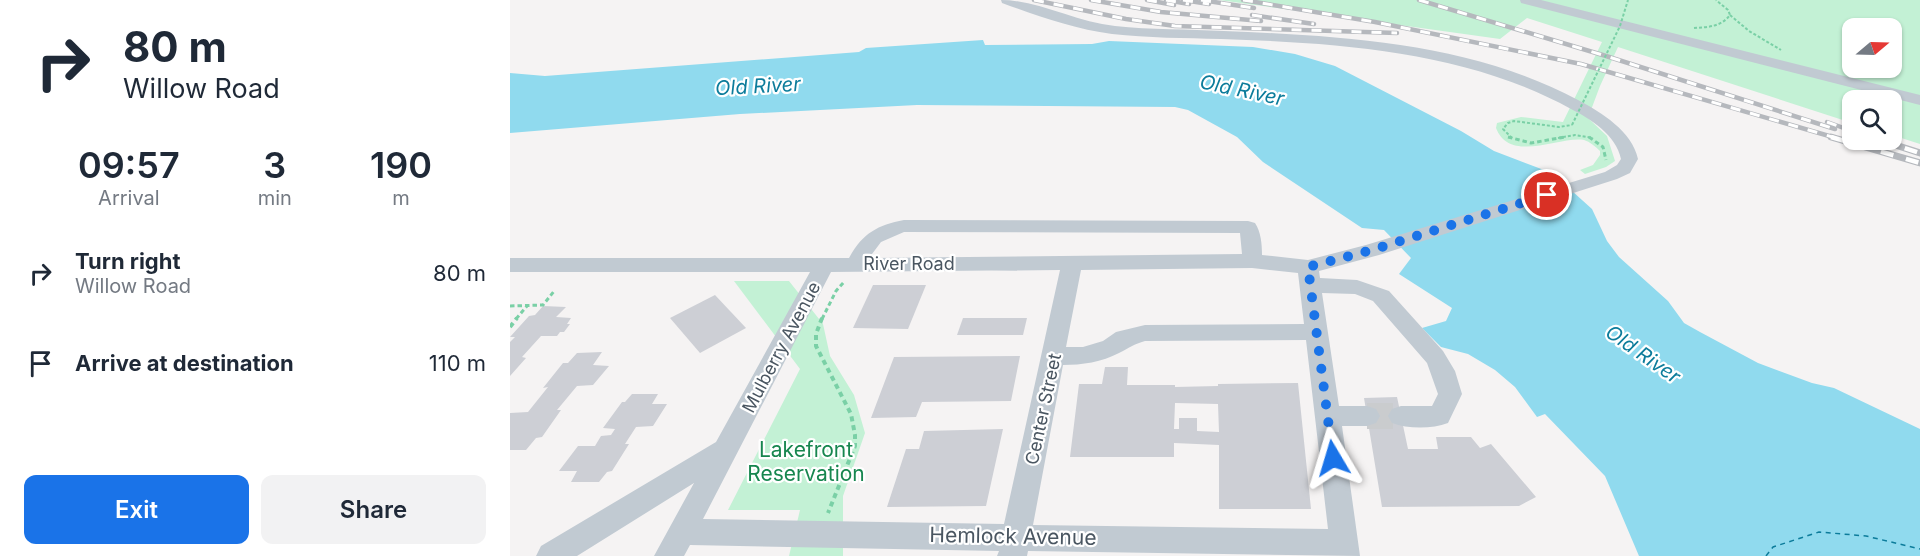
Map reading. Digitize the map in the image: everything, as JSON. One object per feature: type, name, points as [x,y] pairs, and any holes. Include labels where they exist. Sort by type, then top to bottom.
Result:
[{"type":"street","points":[[1007,0],[1096,28],[1294,38],[1431,57],[1498,71],[1569,100],[1596,117],[1621,140],[1630,157],[1628,167],[1592,181],[1372,250],[1309,276],[1345,549]]},
{"type":"street","points":[[1526,0],[1920,100]]},
{"type":"street","points":[[851,272],[866,243],[886,228],[904,226],[1248,227],[1252,261]]},
{"type":"street","name":"River Road","points":[[510,265],[825,264],[851,272],[1072,262],[1252,261],[1357,287],[1381,296],[1435,357],[1443,371],[1450,394],[1439,416],[1401,416]]},
{"type":"street","name":"Center Street","points":[[1014,546],[1072,262]]},
{"type":"street","name":"Mulberry Avenue","points":[[675,544],[825,264]]},
{"type":"street","points":[[1054,356],[1083,356],[1111,347],[1124,338],[1145,333],[1316,332]]},
{"type":"street","points":[[1327,416],[1367,416]]},
{"type":"street","points":[[551,556],[726,450]]},
{"type":"street","name":"Hemlock Avenue","points":[[675,544],[1345,549]]},
{"type":"path","points":[[1604,163],[1607,156],[1604,148],[1599,142],[1585,136],[1568,136],[1532,143],[1508,136],[1503,129],[1508,123],[1514,122],[1559,127],[1572,125],[1620,26],[1628,0]]},
{"type":"path","points":[[1730,15],[1749,31],[1787,53]]},
{"type":"path","points":[[827,516],[855,446],[856,435],[849,409],[818,354],[815,342],[816,331],[839,286],[851,272]]},
{"type":"path","points":[[510,306],[543,305],[555,290]]},
{"type":"path","points":[[510,327],[527,306]]},
{"type":"green space","points":[[1219,0],[1920,0],[1920,144],[1902,138],[1902,90],[1842,90],[1842,120],[1618,47],[1588,118],[1607,136],[1615,161],[1606,167],[1585,174],[1580,170],[1593,165],[1600,155],[1600,151],[1588,142],[1574,140],[1524,147],[1503,139],[1496,128],[1497,123],[1521,117],[1563,122],[1602,42],[1527,18],[1500,39]]},
{"type":"green space","name":"Lakefront Reservation","points":[[734,281],[789,281],[823,324],[830,356],[854,395],[865,433],[843,496],[843,556],[789,556],[800,510],[728,510],[800,369]]},
{"type":"water","name":"Old River","points":[[983,40],[985,45],[1092,44],[1109,41],[1253,47],[1295,54],[1335,66],[1461,131],[1494,151],[1552,173],[1592,209],[1607,241],[1619,257],[1668,301],[1684,323],[1758,363],[1812,383],[1834,388],[1920,429],[1920,556],[1639,556],[1605,476],[1545,414],[1537,417],[1515,387],[1495,370],[1468,354],[1441,347],[1422,328],[1446,321],[1452,308],[1399,274],[1411,258],[1384,230],[1362,228],[1263,162],[1237,137],[1188,110],[1175,107],[917,105],[740,114],[510,133],[510,73],[545,76],[859,52],[866,48]]},
{"type":"building","points":[[873,285],[926,285],[908,329],[853,328]]},
{"type":"building","points":[[715,295],[746,328],[700,353],[670,318]]},
{"type":"building","points":[[543,306],[566,307],[556,317],[571,318],[567,324],[570,324],[564,332],[560,332],[557,336],[541,336],[522,357],[526,358],[510,376],[510,342],[515,337],[510,337],[529,316],[535,315]]},
{"type":"building","points":[[963,318],[1027,318],[1023,335],[957,335]]},
{"type":"building","points":[[602,352],[593,365],[609,366],[593,385],[577,386],[557,410],[561,410],[542,437],[536,438],[526,450],[510,450],[510,413],[528,412],[563,363],[568,363],[577,353]]},
{"type":"building","points":[[1020,356],[1011,401],[922,402],[916,417],[871,418],[894,357]]},
{"type":"building","points":[[1105,367],[1128,367],[1127,385],[1175,385],[1175,387],[1298,383],[1311,509],[1219,509],[1219,445],[1174,443],[1174,457],[1070,457],[1079,384],[1102,384]],"holes":[[[1175,403],[1218,404],[1219,432],[1197,431],[1197,418],[1179,418],[1179,429],[1174,429]]]},
{"type":"building","points":[[632,394],[658,394],[652,404],[667,404],[653,426],[636,427],[625,444],[629,444],[612,471],[607,472],[599,482],[571,482],[577,471],[559,471],[578,446],[595,446],[601,436],[611,435],[615,429],[603,428],[622,402],[625,402]]},
{"type":"building","points":[[1397,397],[1408,449],[1438,449],[1436,437],[1471,437],[1480,448],[1491,444],[1536,497],[1519,506],[1382,507],[1364,398]]},
{"type":"building","points":[[1003,429],[986,506],[887,507],[906,449],[919,449],[924,431]]},
{"type":"ferry route","points":[[1766,556],[1773,547],[1819,532],[1866,536],[1920,549]]},
{"type":"tunnel","points":[[1367,416],[1401,416]]},
{"type":"railway","points":[[1034,0],[1126,19],[1175,26],[1397,33]]},
{"type":"railway","points":[[1091,0],[1161,12],[1261,21]]},
{"type":"railway","points":[[1147,0],[1174,5]]},
{"type":"railway","points":[[1166,0],[1189,4]]},
{"type":"railway","points":[[1183,0],[1209,4]]},
{"type":"railway","points":[[1201,0],[1254,8]]},
{"type":"railway","points":[[1243,0],[1375,22],[1581,64],[1836,138]]},
{"type":"railway","points":[[1419,0],[1606,56],[1835,129]]},
{"type":"railway","points":[[1252,15],[1314,24]]},
{"type":"railway","points":[[1827,122],[1842,127]]},
{"type":"railway","points":[[1831,137],[1920,163]]},
{"type":"railway","points":[[1902,147],[1920,153]]},
{"type":"route","points":[[1333,458],[1308,267],[1372,250],[1547,195]]}]
